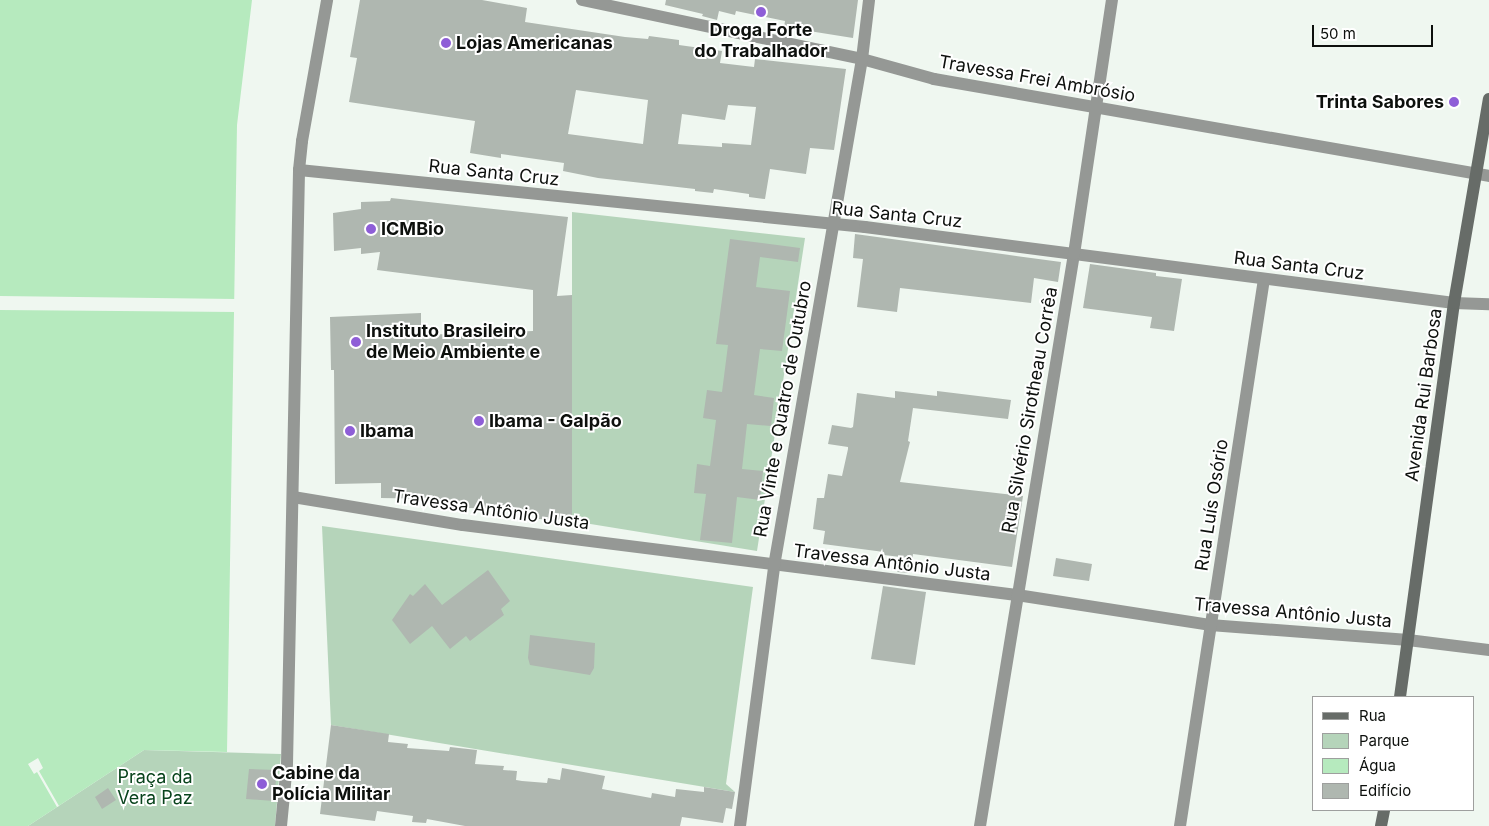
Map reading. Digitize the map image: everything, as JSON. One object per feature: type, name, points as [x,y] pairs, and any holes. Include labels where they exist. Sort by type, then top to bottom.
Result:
[{"type":"main road","name":"Avenida Rui Barbosa","points":[[1400,696],[1454,303],[1483,175],[1489,99]]},
{"type":"main road","points":[[1381,826],[1384,811]]},
{"type":"street","points":[[281,826],[287,764],[299,170],[327,0]]},
{"type":"street","name":"Travessa Frei Ambrósio","points":[[582,0],[862,59],[934,79],[1483,175]]},
{"type":"street","name":"Rua Vinte e Quatro de Outubro","points":[[740,826],[774,566],[862,59],[869,0]]},
{"type":"street","name":"Rua Silvério Sirotheau Corrêa","points":[[980,826],[1074,254],[1112,0]]},
{"type":"street","name":"Rua Santa Cruz","points":[[299,170],[865,227],[1454,303],[1489,304]]},
{"type":"street","name":"Rua Luís Osório","points":[[1180,826],[1210,625],[1236,474],[1264,279]]},
{"type":"street","name":"Travessa Antônio Justa","points":[[292,497],[463,525],[774,566],[1017,595],[1210,625],[1408,640],[1489,650]]},
{"type":"green space","points":[[572,212],[805,238],[757,551],[572,521]]},
{"type":"green space","points":[[322,526],[753,587],[726,784],[735,792],[331,725]]},
{"type":"green space","name":"Praça da Vera Paz","points":[[144,750],[281,754],[275,826],[28,826]]},
{"type":"water","points":[[0,0],[252,0],[237,125],[227,752],[144,750],[28,826],[0,826]]},
{"type":"pier","points":[[0,296],[235,299],[236,312],[0,310]]},
{"type":"pier","points":[[38,758],[43,768],[39,771],[59,806],[57,807],[37,772],[34,774],[28,764]]},
{"type":"building","points":[[360,0],[482,0],[527,8],[525,22],[625,37],[648,39],[649,36],[679,40],[679,45],[722,51],[720,63],[754,67],[755,59],[846,69],[834,150],[810,148],[806,174],[770,169],[765,199],[749,197],[749,194],[714,189],[713,193],[695,191],[695,189],[598,178],[563,171],[564,163],[501,154],[501,158],[470,153],[475,121],[349,102],[357,58],[350,57]],"holes":[[[576,90],[648,100],[643,144],[568,134]],[[728,105],[756,107],[751,145],[722,143],[722,147],[678,144],[682,114],[725,120]]]},
{"type":"building","points":[[666,0],[858,0],[853,38],[784,27],[785,21],[736,11],[735,15],[719,11],[717,20],[702,16],[703,14],[665,5]]},
{"type":"building","points":[[391,198],[568,217],[557,296],[572,295],[572,520],[535,519],[535,510],[440,507],[440,499],[381,498],[381,483],[335,484],[334,370],[331,370],[330,317],[421,313],[421,335],[533,331],[533,290],[377,270],[380,252],[361,254],[361,248],[334,251],[333,213],[361,209],[361,202],[390,201]]},
{"type":"building","points":[[855,234],[1061,262],[1058,282],[1034,278],[1031,303],[900,288],[897,312],[857,307],[863,259],[853,258]]},
{"type":"building","points":[[730,239],[800,248],[798,262],[760,257],[756,287],[790,291],[782,351],[760,349],[754,395],[774,398],[771,426],[747,424],[742,469],[763,471],[760,500],[737,497],[732,543],[700,540],[706,494],[694,493],[697,464],[710,466],[716,420],[703,418],[707,390],[722,392],[728,345],[716,344]]},
{"type":"building","points":[[1090,264],[1156,273],[1156,276],[1182,279],[1174,331],[1150,328],[1152,317],[1083,308]]},
{"type":"building","points":[[895,391],[937,396],[937,391],[1011,400],[1008,419],[913,408],[908,441],[910,442],[900,482],[1023,496],[1012,567],[913,554],[910,573],[897,572],[909,558],[884,555],[884,552],[823,544],[825,531],[813,529],[817,498],[824,498],[828,474],[842,476],[848,449],[848,447],[828,444],[832,425],[853,427],[857,393],[895,398]]},
{"type":"building","points":[[1056,558],[1092,564],[1089,581],[1053,576]]},
{"type":"building","points":[[488,570],[510,601],[501,609],[504,615],[470,641],[466,636],[450,649],[432,626],[410,644],[392,620],[410,594],[413,596],[425,584],[442,605]]},
{"type":"building","points":[[883,586],[926,592],[915,665],[871,659]]},
{"type":"building","points":[[530,635],[595,643],[594,668],[590,675],[530,665],[528,658]]},
{"type":"building","points":[[331,725],[389,734],[388,742],[408,744],[407,748],[449,751],[450,747],[477,750],[475,764],[504,766],[503,770],[517,771],[516,780],[522,781],[547,783],[548,778],[560,780],[562,768],[605,776],[602,789],[651,798],[652,793],[675,797],[676,789],[704,792],[704,787],[735,792],[732,809],[726,808],[723,823],[682,817],[680,826],[465,826],[427,819],[426,823],[412,822],[413,816],[377,811],[375,821],[320,814]]},
{"type":"building","name":"Cabine da Polícia Militar","points":[[249,769],[277,770],[274,801],[246,799]]},
{"type":"building","points":[[108,788],[116,800],[102,809],[95,797]]},
{"type":"place","name":"Droga Forte do Trabalhador","points":[[761,12]]},
{"type":"place","name":"Lojas Americanas","points":[[446,43]]},
{"type":"place","name":"Trinta Sabores","points":[[1454,102]]},
{"type":"place","name":"ICMBio","points":[[371,229]]},
{"type":"place","name":"Instituto Brasileiro de Meio Ambiente e","points":[[356,342]]},
{"type":"place","name":"Ibama - Galpão","points":[[479,421]]},
{"type":"place","name":"Ibama","points":[[350,431]]},
{"type":"place","name":"Cabine da Polícia Militar","points":[[262,784]]}]
